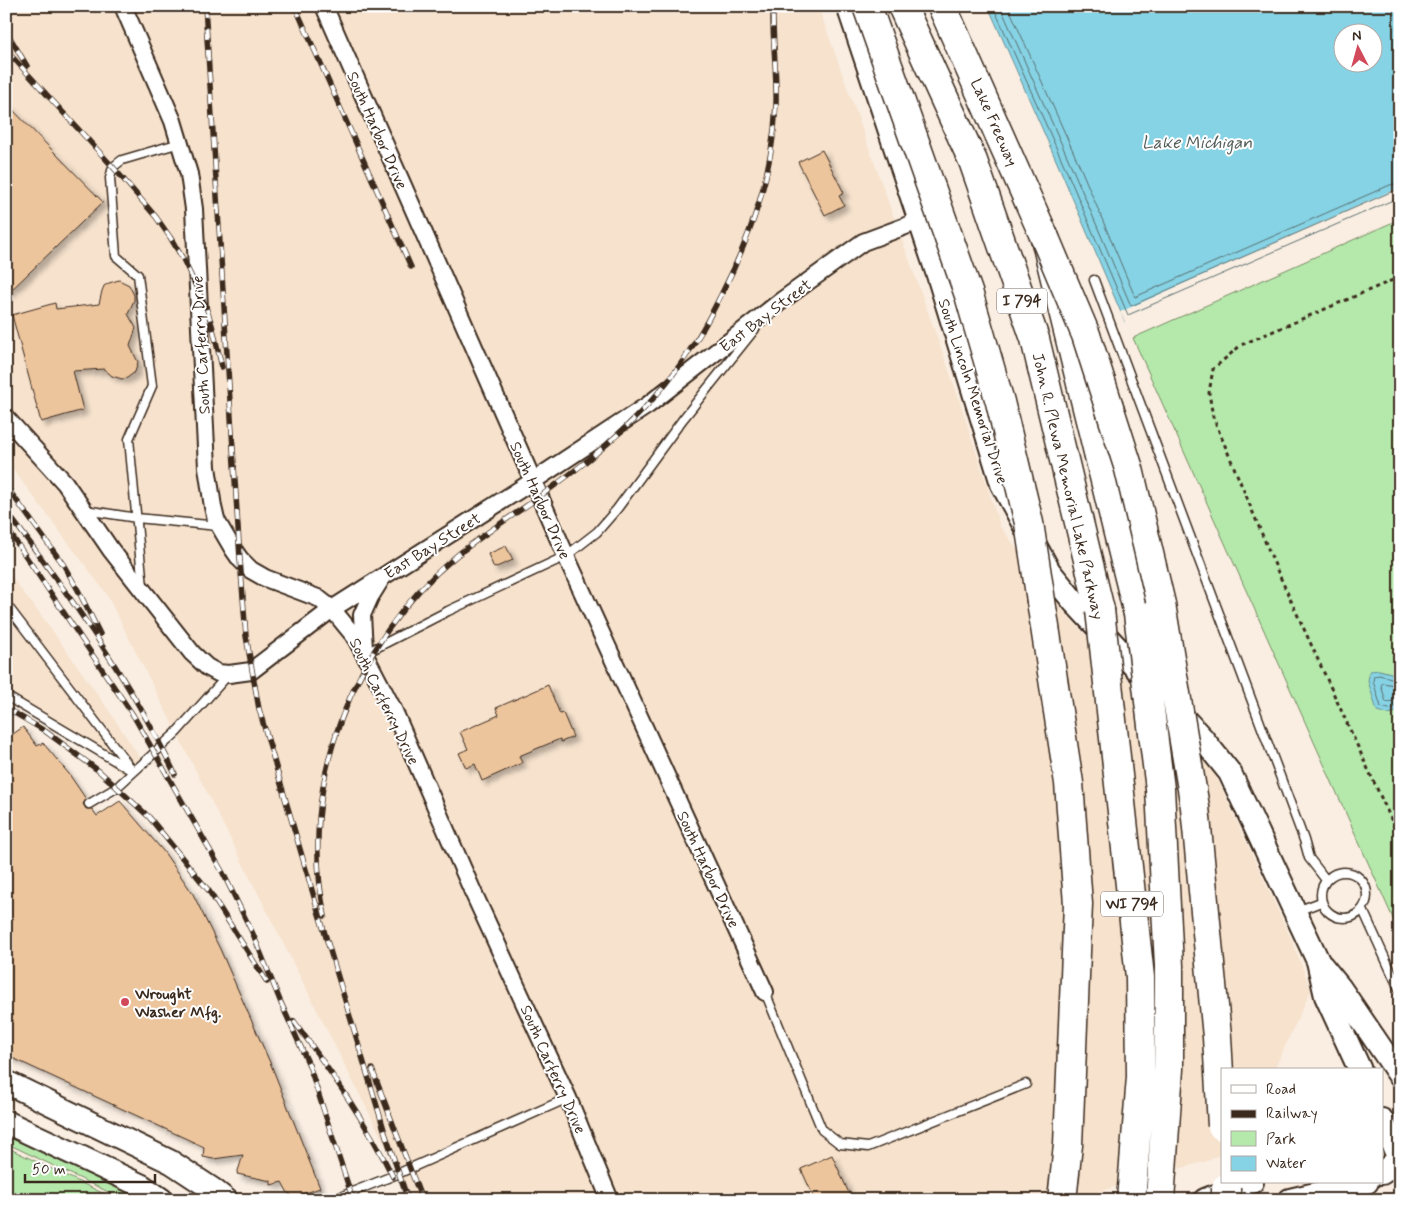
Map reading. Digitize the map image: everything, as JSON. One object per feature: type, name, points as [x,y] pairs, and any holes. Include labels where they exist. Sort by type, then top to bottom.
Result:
[{"type":"highway","points":[[868,6],[969,295],[1000,402],[1029,523],[1069,783],[1078,904],[1068,1145],[1062,1200]]},
{"type":"highway","name":"John R. Plewa Memorial Lake Parkway","points":[[902,6],[973,161],[1035,339],[1100,610],[1140,977],[1141,1077],[1131,1200]]},
{"type":"highway","name":"Lake Freeway","points":[[942,6],[1045,238]]},
{"type":"highway","points":[[1045,238],[1086,334],[1129,469],[1161,604],[1195,807],[1218,1038],[1221,1104]]},
{"type":"highway","name":"I 794","points":[[1045,238],[1138,614]]},
{"type":"highway","name":"WI 794","points":[[1138,614],[1160,789],[1169,966],[1168,1069],[1160,1200]]},
{"type":"highway","points":[[1225,1184],[1226,1200]]},
{"type":"street","name":"South Carferry Drive","points":[[123,6],[173,122],[189,174],[194,209],[207,467],[213,507],[220,526],[233,550],[251,570],[264,578],[318,598],[332,609],[355,636],[393,710],[473,892],[568,1098],[610,1200]]},
{"type":"street","name":"South Harbor Drive","points":[[324,6],[489,384],[765,992]]},
{"type":"street","name":"South Lincoln Memorial Drive","points":[[848,6],[919,221],[1002,484],[1049,571],[1075,603],[1202,738],[1230,773],[1318,961],[1326,996],[1359,1068]]},
{"type":"street","name":"East Bay Street","points":[[228,674],[251,671],[332,609],[648,405],[772,308],[864,242],[919,221]]},
{"type":"street","points":[[6,418],[65,483],[111,550],[192,653],[207,666],[218,672],[228,674]]},
{"type":"street","points":[[364,654],[362,616],[381,578]]},
{"type":"street","name":"South Lincoln Memorial Drive","points":[[1318,961],[1340,988],[1400,1076]]},
{"type":"street","points":[[1339,1026],[1342,1068]]},
{"type":"street","points":[[6,1082],[171,1162],[212,1188],[226,1200]]},
{"type":"street","points":[[6,1122],[142,1186],[162,1200]]},
{"type":"street","points":[[1384,1126],[1394,1155]]},
{"type":"street","points":[[1205,1200],[1247,1184]]},
{"type":"street","points":[[1290,1200],[1358,1184]]},
{"type":"lane","points":[[144,591],[130,438],[152,386],[138,275],[116,256],[110,178],[113,167],[122,160],[180,143]]},
{"type":"lane","points":[[1094,280],[1304,840],[1309,858],[1326,880]]},
{"type":"lane","points":[[364,654],[448,611],[566,556],[597,532],[617,509],[682,419],[772,308]]},
{"type":"lane","points":[[84,510],[137,518],[220,526]]},
{"type":"lane","points":[[6,604],[133,771]]},
{"type":"lane","points":[[89,804],[116,788],[176,733],[228,674]]},
{"type":"lane","points":[[6,696],[133,771]]},
{"type":"lane","points":[[1340,872],[1356,875],[1362,880],[1368,895],[1363,910],[1351,918],[1336,918],[1330,914],[1321,902],[1320,894],[1326,880],[1340,872]]},
{"type":"lane","points":[[1295,912],[1321,902]]},
{"type":"lane","points":[[1363,910],[1400,991]]},
{"type":"lane","points":[[765,992],[822,1130],[840,1144],[868,1147],[1026,1084]]},
{"type":"lane","points":[[332,1200],[395,1175],[568,1098]]},
{"type":"path","points":[[1400,277],[1241,345],[1213,369],[1209,392],[1213,417],[1274,561],[1400,839]]},
{"type":"shaded area","points":[[6,6],[818,6],[957,393],[1000,526],[1065,613],[1214,772],[1292,941],[1311,990],[1275,1068],[1221,1068],[1221,1154],[1210,1160],[1069,1200],[413,1200],[106,593],[6,460]]},
{"type":"shaded area","points":[[6,570],[41,615],[143,762],[127,777],[33,710],[6,696]]},
{"type":"green space","points":[[1400,219],[1400,674],[1379,670],[1388,714],[1400,711],[1400,934],[1133,338]]},
{"type":"green space","points":[[6,1136],[139,1200],[125,1200],[6,1143]]},
{"type":"green space","points":[[6,1147],[117,1200],[17,1200],[6,1193]]},
{"type":"water","name":"Lake Michigan","points":[[988,6],[1400,6],[1400,201],[1125,322]]},
{"type":"water","points":[[1379,670],[1400,674],[1400,711],[1388,714],[1377,711],[1368,681],[1370,671]]},
{"type":"pier","points":[[1400,187],[1400,204],[1126,325],[1120,312]]},
{"type":"building","points":[[6,103],[103,202],[6,295]]},
{"type":"building","points":[[822,150],[844,193],[839,196],[844,205],[825,215],[798,162]]},
{"type":"building","points":[[119,280],[129,285],[134,295],[134,300],[128,314],[136,328],[130,346],[138,362],[135,372],[122,379],[112,376],[104,369],[73,371],[83,410],[41,422],[12,315],[55,303],[56,309],[99,304],[104,286]]},
{"type":"building","points":[[506,546],[513,560],[494,568],[488,554]]},
{"type":"building","points":[[548,685],[560,714],[563,713],[573,737],[561,742],[560,739],[519,756],[522,763],[482,781],[475,764],[466,768],[459,753],[468,749],[460,732],[499,715],[496,708]]},
{"type":"building","name":"Wrought Washer Mfg.","points":[[23,727],[37,746],[43,743],[69,774],[86,799],[83,804],[86,809],[92,809],[97,816],[120,801],[164,852],[193,894],[220,949],[272,1067],[320,1188],[300,1195],[297,1200],[288,1193],[282,1182],[271,1185],[271,1181],[237,1174],[243,1155],[213,1159],[203,1157],[204,1147],[6,1055],[6,739]]},
{"type":"building","points":[[832,1155],[852,1200],[815,1200],[801,1169]]},
{"type":"railway","points":[[205,6],[246,636],[259,709],[386,1136],[408,1200]]},
{"type":"railway","points":[[295,6],[411,267]]},
{"type":"railway","points":[[325,916],[318,867],[319,817],[327,767],[341,719],[362,673],[388,630],[419,591],[455,557],[573,471],[607,444],[639,414],[667,382],[690,351],[721,295],[751,226],[759,202],[770,154],[776,104],[773,6]]},
{"type":"railway","points":[[6,31],[27,66]]},
{"type":"railway","points":[[6,50],[113,167],[156,217],[170,237],[206,307],[222,367]]},
{"type":"railway","points":[[6,486],[63,564],[100,634]]},
{"type":"railway","points":[[6,511],[53,574],[97,638],[138,705],[175,774]]},
{"type":"railway","points":[[6,527],[133,715],[223,873],[253,934],[309,1065],[353,1200]]},
{"type":"railway","points":[[6,708],[45,731],[99,771],[149,817],[209,891],[267,982]]},
{"type":"railway","points":[[294,1021],[359,1116],[393,1177]]},
{"type":"railway","points":[[372,1069],[422,1200]]},
{"type":"place","name":"Wrought Washer Mfg.","points":[[125,1002]]}]
